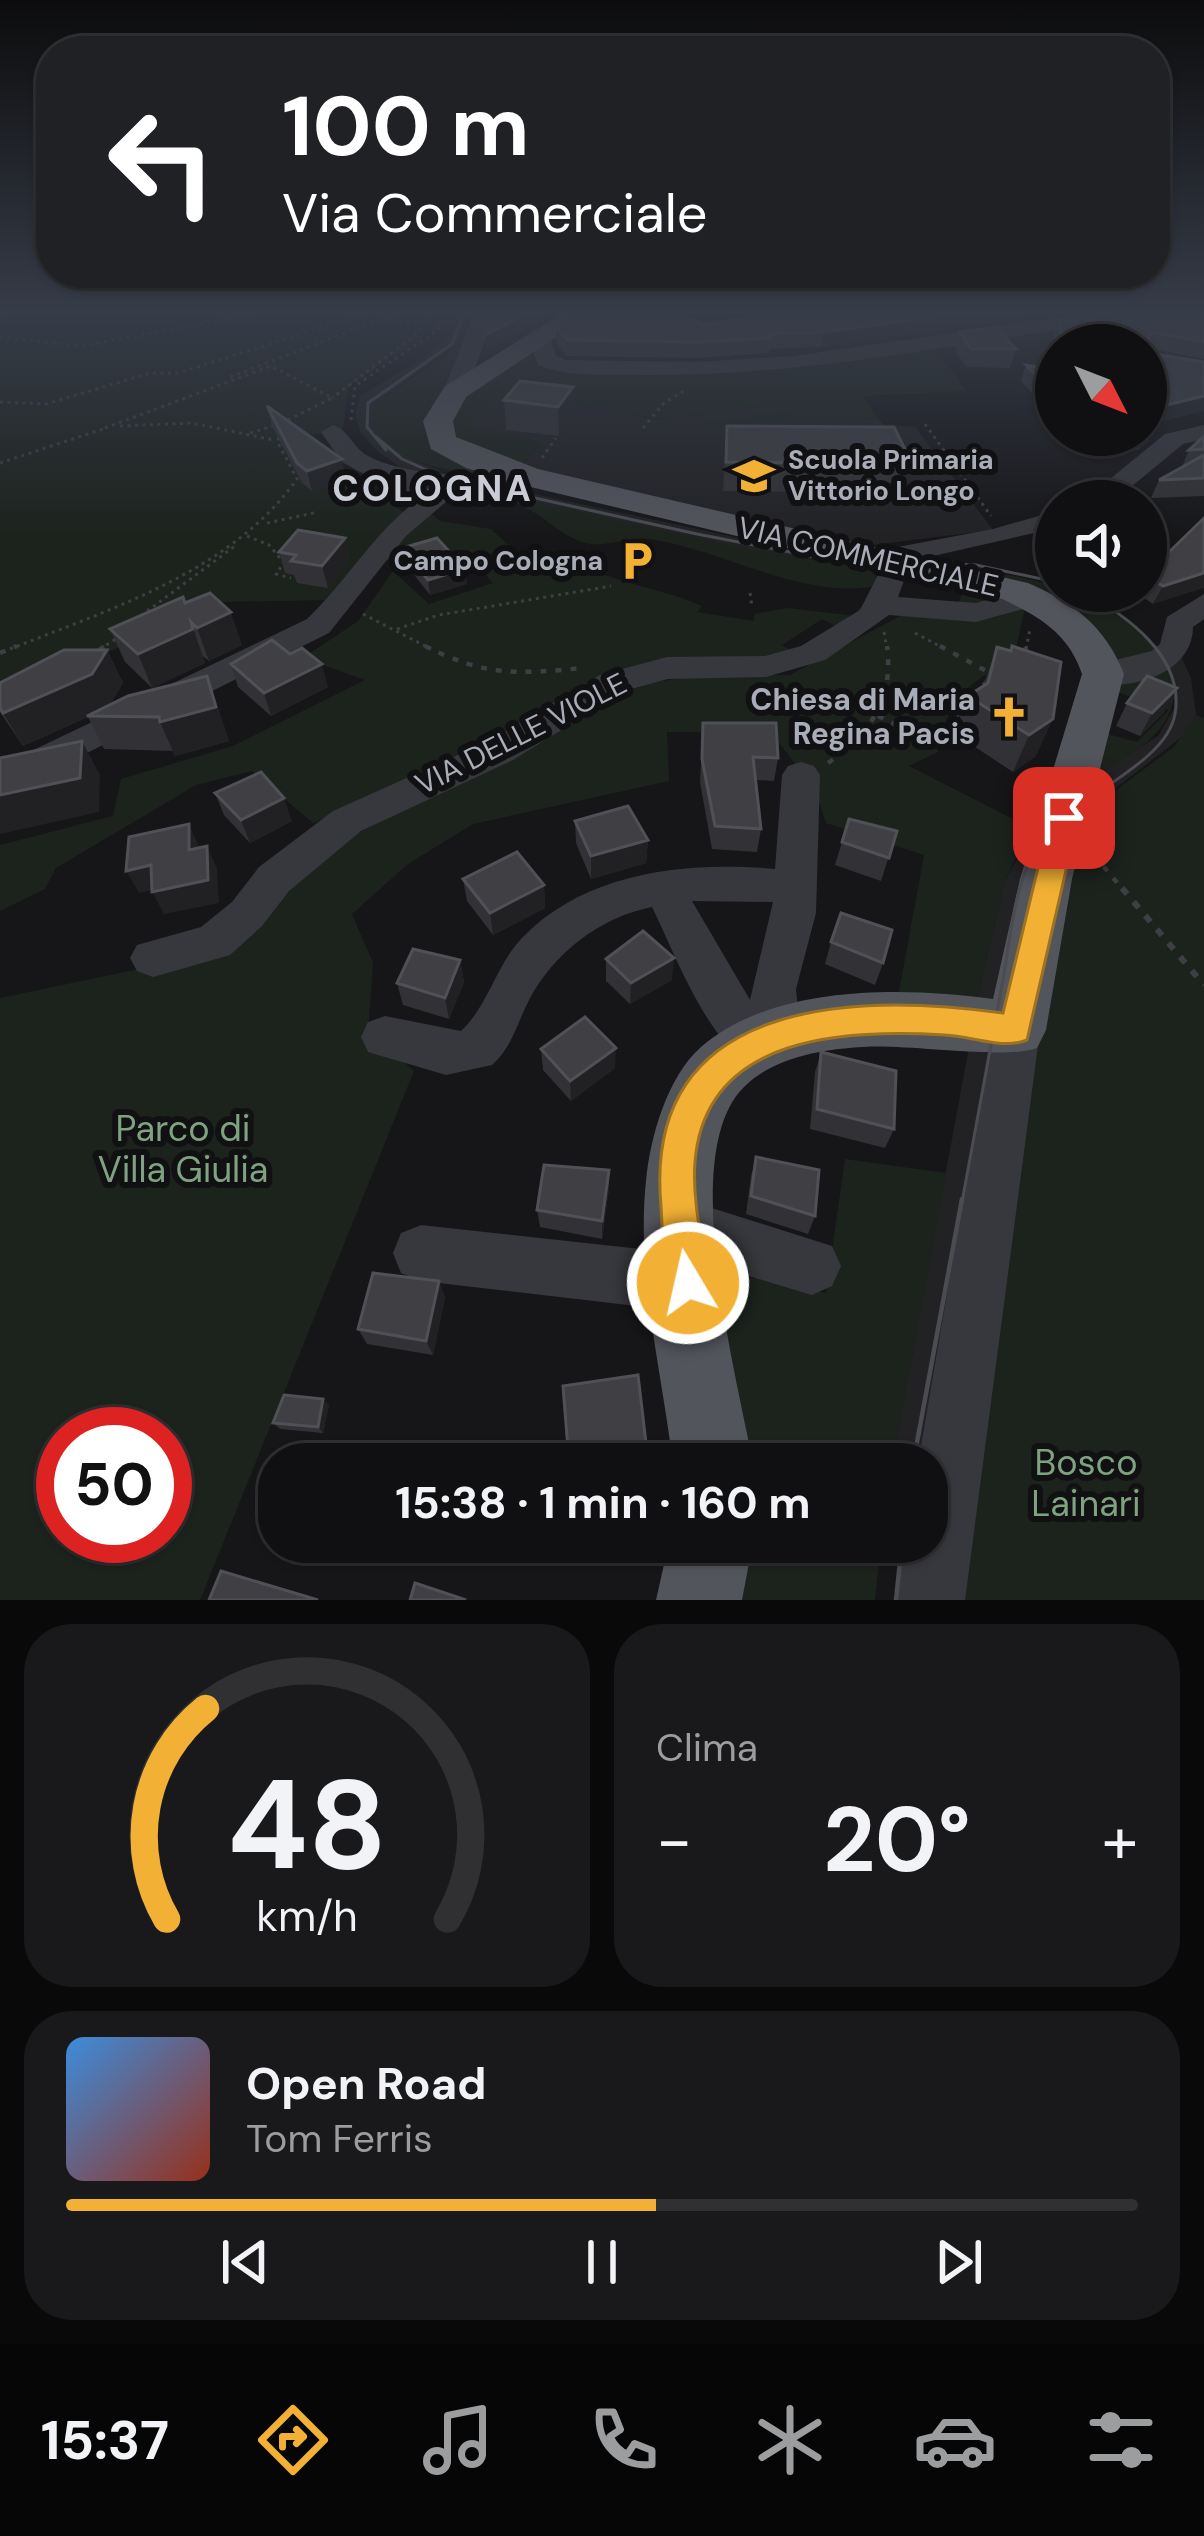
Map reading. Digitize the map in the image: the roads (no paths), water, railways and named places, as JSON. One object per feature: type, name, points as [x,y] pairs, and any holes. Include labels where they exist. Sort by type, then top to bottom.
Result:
[{"type":"main road","points":[[455,392],[460,389]]},
{"type":"main road","name":"VIA COMMERCIALE","points":[[455,392],[437,421],[442,442],[477,461],[537,472],[889,601],[1033,598],[1078,628],[1103,674]]},
{"type":"main road","points":[[710,1443],[684,1258],[676,1166],[682,1133],[712,1076],[765,1037],[820,1022],[946,1020],[1016,1030],[1060,831],[1103,674]]},
{"type":"main road","points":[[699,1600],[707,1563]]},
{"type":"street","points":[[1123,480],[1174,439],[1204,432]]},
{"type":"street","points":[[0,782],[282,645],[341,604],[397,530],[433,501],[351,458],[336,437]]},
{"type":"street","points":[[392,482],[423,475],[508,482],[537,472]]},
{"type":"street","points":[[889,601],[1004,536],[1035,526]]},
{"type":"street","name":"VIA DELLE VIOLE","points":[[153,958],[214,942],[301,855],[347,821],[484,759],[628,676],[799,660],[866,621],[889,601]]},
{"type":"street","points":[[1103,674],[1137,669],[1164,656],[1174,647],[1178,624],[1204,603]]},
{"type":"street","points":[[765,1037],[796,888],[801,775]]},
{"type":"street","points":[[385,1036],[465,1053],[485,1042],[512,986],[554,935],[609,904],[662,886],[733,880],[796,888]]},
{"type":"street","points":[[662,886],[722,999],[765,1037]]},
{"type":"street","points":[[930,1600],[1016,1030]]},
{"type":"street","points":[[421,1253],[684,1258],[715,1238],[812,1266]]},
{"type":"tram line","points":[[386,450],[367,427],[368,403],[388,389]]},
{"type":"tram line","points":[[376,437],[402,459],[445,478],[697,534],[826,559],[976,565],[1035,578]]},
{"type":"tram line","points":[[962,1202],[1014,912],[1030,860],[1072,811],[1154,750],[1175,714],[1176,693],[1161,656],[1116,612]]},
{"type":"tram line","points":[[917,1443],[962,1199]]},
{"type":"tram line","points":[[896,1600],[900,1563]]},
{"type":"place","name":"Scuola Primaria Vittorio Longo","points":[[754,476]]},
{"type":"place","name":"Campo Cologna","points":[[637,561]]},
{"type":"place","name":"Chiesa di Maria Regina Pacis","points":[[1009,717]]},
{"type":"district","name":"COLOGNA","points":[[433,488]]},
{"type":"park label","name":"Parco di Villa Giulia","points":[[183,1148]]},
{"type":"park label","name":"Bosco Lainari","points":[[1086,1482]]}]
